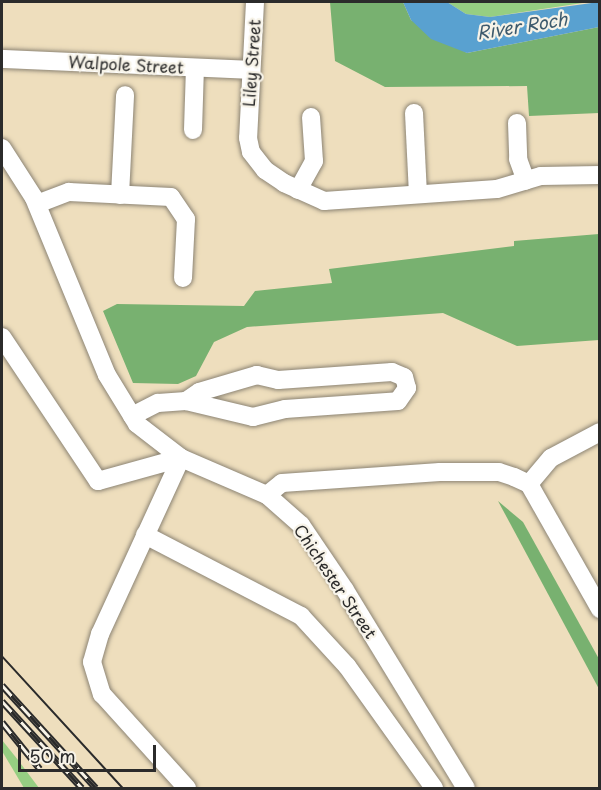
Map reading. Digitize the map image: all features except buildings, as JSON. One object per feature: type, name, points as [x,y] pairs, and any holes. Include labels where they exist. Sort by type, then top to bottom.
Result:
[{"type":"street","name":"Liley Street","points":[[255,2],[247,124],[251,152],[265,170],[298,189],[324,201],[497,189],[526,181],[600,175]]},
{"type":"street","name":"Walpole Street","points":[[2,58],[250,70]]},
{"type":"street","points":[[193,130],[195,68]]},
{"type":"street","points":[[120,195],[125,95]]},
{"type":"street","points":[[414,113],[418,194]]},
{"type":"street","points":[[298,189],[314,161],[311,117]]},
{"type":"street","points":[[517,123],[518,159],[526,181]]},
{"type":"street","name":"Chichester Street","points":[[2,148],[37,204],[107,375],[137,424],[181,458],[267,495],[302,525],[339,580],[466,789]]},
{"type":"street","points":[[37,204],[69,192],[171,197],[179,205],[186,219],[183,278]]},
{"type":"street","points":[[2,337],[98,481],[181,458]]},
{"type":"street","points":[[132,416],[158,404],[186,401],[253,417],[285,409],[399,401],[407,388],[404,377],[392,372],[278,380],[257,375],[199,392],[186,401]]},
{"type":"street","points":[[529,484],[551,458],[600,432]]},
{"type":"street","points":[[181,458],[100,634],[92,662],[102,694],[187,789]]},
{"type":"street","points":[[267,495],[282,483],[440,472],[499,472],[529,484],[600,609]]},
{"type":"street","points":[[145,536],[301,616],[347,666],[434,789]]},
{"type":"green space","points":[[330,2],[403,2],[411,20],[467,53],[599,27],[599,113],[529,116],[527,86],[385,87],[335,61]]},
{"type":"green space","points":[[447,2],[589,2],[490,17],[466,14]]},
{"type":"green space","points":[[599,234],[599,340],[517,346],[443,313],[247,327],[214,342],[196,376],[178,384],[133,383],[103,311],[117,304],[244,306],[255,291],[332,283],[329,269],[514,246],[514,241]]},
{"type":"green space","points":[[498,501],[523,522],[599,659],[599,689]]},
{"type":"green space","points":[[2,740],[39,788],[24,788],[2,751]]},
{"type":"water","name":"River Roch","points":[[403,2],[447,2],[466,14],[490,17],[599,2],[599,27],[467,53],[431,39],[411,20]]},
{"type":"tram line","points":[[2,656],[123,788]]},
{"type":"railway","points":[[2,685],[96,788]]},
{"type":"railway","points":[[2,701],[82,788]]},
{"type":"railway","points":[[2,722],[40,769]]}]
